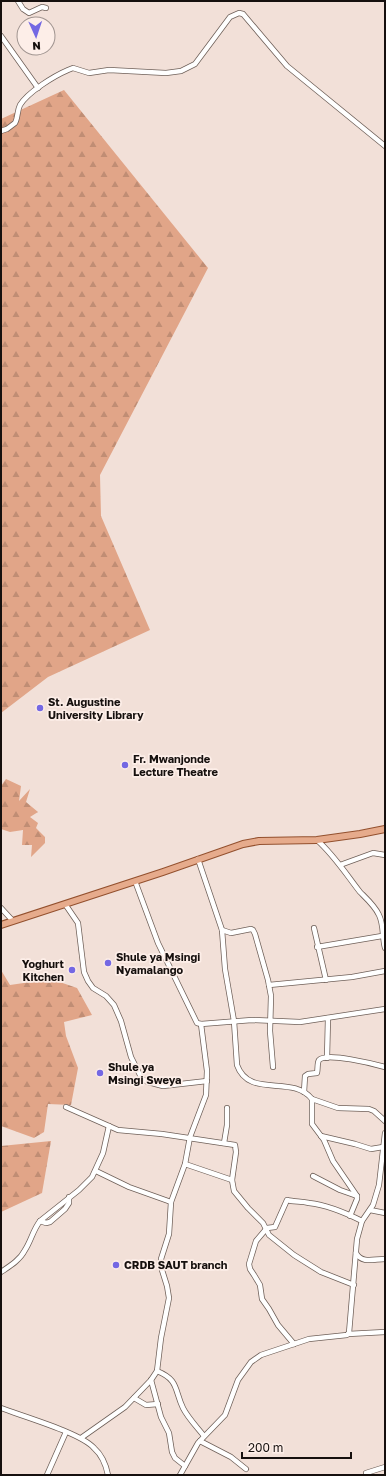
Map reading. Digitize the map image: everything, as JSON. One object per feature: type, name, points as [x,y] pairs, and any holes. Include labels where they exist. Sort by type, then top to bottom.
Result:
[{"type":"main road","points":[[1,925],[252,842],[317,840],[385,829]]},
{"type":"street","points":[[18,1],[23,10],[29,13],[42,7],[46,8]]},
{"type":"street","points":[[1,131],[7,129],[15,123],[21,104],[38,88],[63,72],[74,68],[89,73],[109,70],[166,73],[181,71],[188,68],[195,64],[230,17],[239,13],[246,17],[276,53],[298,76],[385,146]]},
{"type":"street","points":[[1,36],[38,88]]},
{"type":"street","points":[[317,840],[330,852],[377,910],[382,921],[382,936],[385,948]]},
{"type":"street","points":[[340,865],[373,853],[385,854]]},
{"type":"street","points":[[198,859],[222,930],[225,969],[234,1021],[237,1065],[243,1077],[250,1081],[264,1085],[291,1087],[304,1092],[312,1099],[338,1108],[369,1109],[374,1111],[385,1122]]},
{"type":"street","points":[[134,881],[151,927],[173,976],[197,1023],[270,1020],[300,1022],[385,1009]]},
{"type":"street","points":[[66,904],[78,923],[84,972],[93,988],[106,996],[114,1005],[121,1021],[131,1057],[142,1079],[163,1086],[207,1080]]},
{"type":"street","points":[[1,908],[13,921]]},
{"type":"street","points":[[314,928],[317,947],[326,980]]},
{"type":"street","points":[[222,930],[227,932],[247,929],[253,930],[262,956],[269,985],[273,1067]]},
{"type":"street","points":[[317,947],[382,936]]},
{"type":"street","points":[[269,985],[363,976],[385,971]]},
{"type":"street","points":[[327,1058],[328,1018]]},
{"type":"street","points":[[81,1438],[119,1413],[151,1380],[157,1371],[161,1338],[169,1298],[162,1270],[161,1258],[169,1234],[170,1202],[185,1164],[190,1138],[205,1100],[207,1080],[206,1059],[201,1024]]},
{"type":"street","points":[[304,1092],[305,1076],[308,1074],[317,1073],[318,1061],[327,1058],[352,1059],[385,1067]]},
{"type":"street","points":[[312,1099],[312,1124],[327,1145],[333,1160],[357,1196],[350,1216]]},
{"type":"street","points":[[66,1107],[118,1130],[190,1138],[235,1145],[232,1180],[234,1191],[240,1200],[264,1223],[269,1235],[306,1264],[321,1272],[354,1284]]},
{"type":"street","points":[[224,1143],[227,1125],[227,1108]]},
{"type":"street","points":[[1,1272],[19,1258],[26,1250],[36,1226],[40,1221],[87,1184],[96,1170],[103,1153],[109,1126]]},
{"type":"street","points":[[107,1136],[118,1130]]},
{"type":"street","points":[[348,1334],[350,1330],[358,1233],[362,1221],[375,1200],[380,1180],[385,1132]]},
{"type":"street","points":[[321,1136],[371,1149],[383,1147]]},
{"type":"street","points":[[185,1164],[232,1180]]},
{"type":"street","points":[[96,1170],[129,1187],[170,1202]]},
{"type":"street","points":[[313,1176],[340,1190],[357,1196]]},
{"type":"street","points":[[40,1221],[43,1223],[48,1223],[67,1206],[69,1197]]},
{"type":"street","points":[[294,1344],[278,1325],[269,1308],[262,1299],[258,1281],[248,1266],[256,1241],[267,1228],[274,1228],[287,1200],[292,1202],[313,1204],[362,1221]]},
{"type":"street","points":[[370,1210],[385,1213]]},
{"type":"street","points":[[46,1216],[57,1215]]},
{"type":"street","points":[[356,1253],[362,1260],[385,1259]]},
{"type":"street","points":[[180,1475],[200,1441],[225,1415],[238,1380],[250,1362],[261,1355],[310,1339],[348,1334],[385,1332]]},
{"type":"street","points":[[157,1371],[168,1376],[171,1380],[178,1393],[183,1408],[204,1436]]},
{"type":"street","points":[[151,1380],[161,1417],[169,1433],[174,1458],[185,1466]]},
{"type":"street","points":[[134,1398],[146,1405],[158,1404]]},
{"type":"street","points":[[1,1408],[81,1438],[94,1447],[104,1462],[108,1475]]},
{"type":"street","points":[[47,1475],[66,1432]]},
{"type":"street","points":[[200,1441],[231,1457],[246,1469]]},
{"type":"street","points":[[366,1473],[385,1467]]},
{"type":"green space","points":[[64,90],[208,268],[100,475],[101,516],[150,630],[48,677],[1,713],[1,119]]},
{"type":"green space","points":[[6,779],[21,786],[19,801],[30,789],[26,802],[38,812],[30,817],[38,823],[36,828],[45,837],[45,843],[31,857],[32,845],[22,845],[23,830],[10,832],[1,829],[1,786]]},
{"type":"green space","points":[[1,970],[10,985],[51,979],[77,988],[92,1015],[64,1022],[66,1036],[78,1068],[71,1105],[48,1104],[44,1132],[34,1138],[1,1126]]},
{"type":"green space","points":[[51,1141],[42,1193],[1,1212],[1,1146]]},
{"type":"place","name":"St. Augustine University Library","points":[[40,708]]},
{"type":"place","name":"Fr. Mwanjonde Lecture Theatre","points":[[125,765]]},
{"type":"place","name":"Shule ya Msingi Nyamalango","points":[[108,963]]},
{"type":"place","name":"Yoghurt Kitchen","points":[[72,970]]},
{"type":"place","name":"Shule ya Msingi Sweya","points":[[100,1073]]},
{"type":"place","name":"CRDB SAUT branch","points":[[116,1265]]}]
